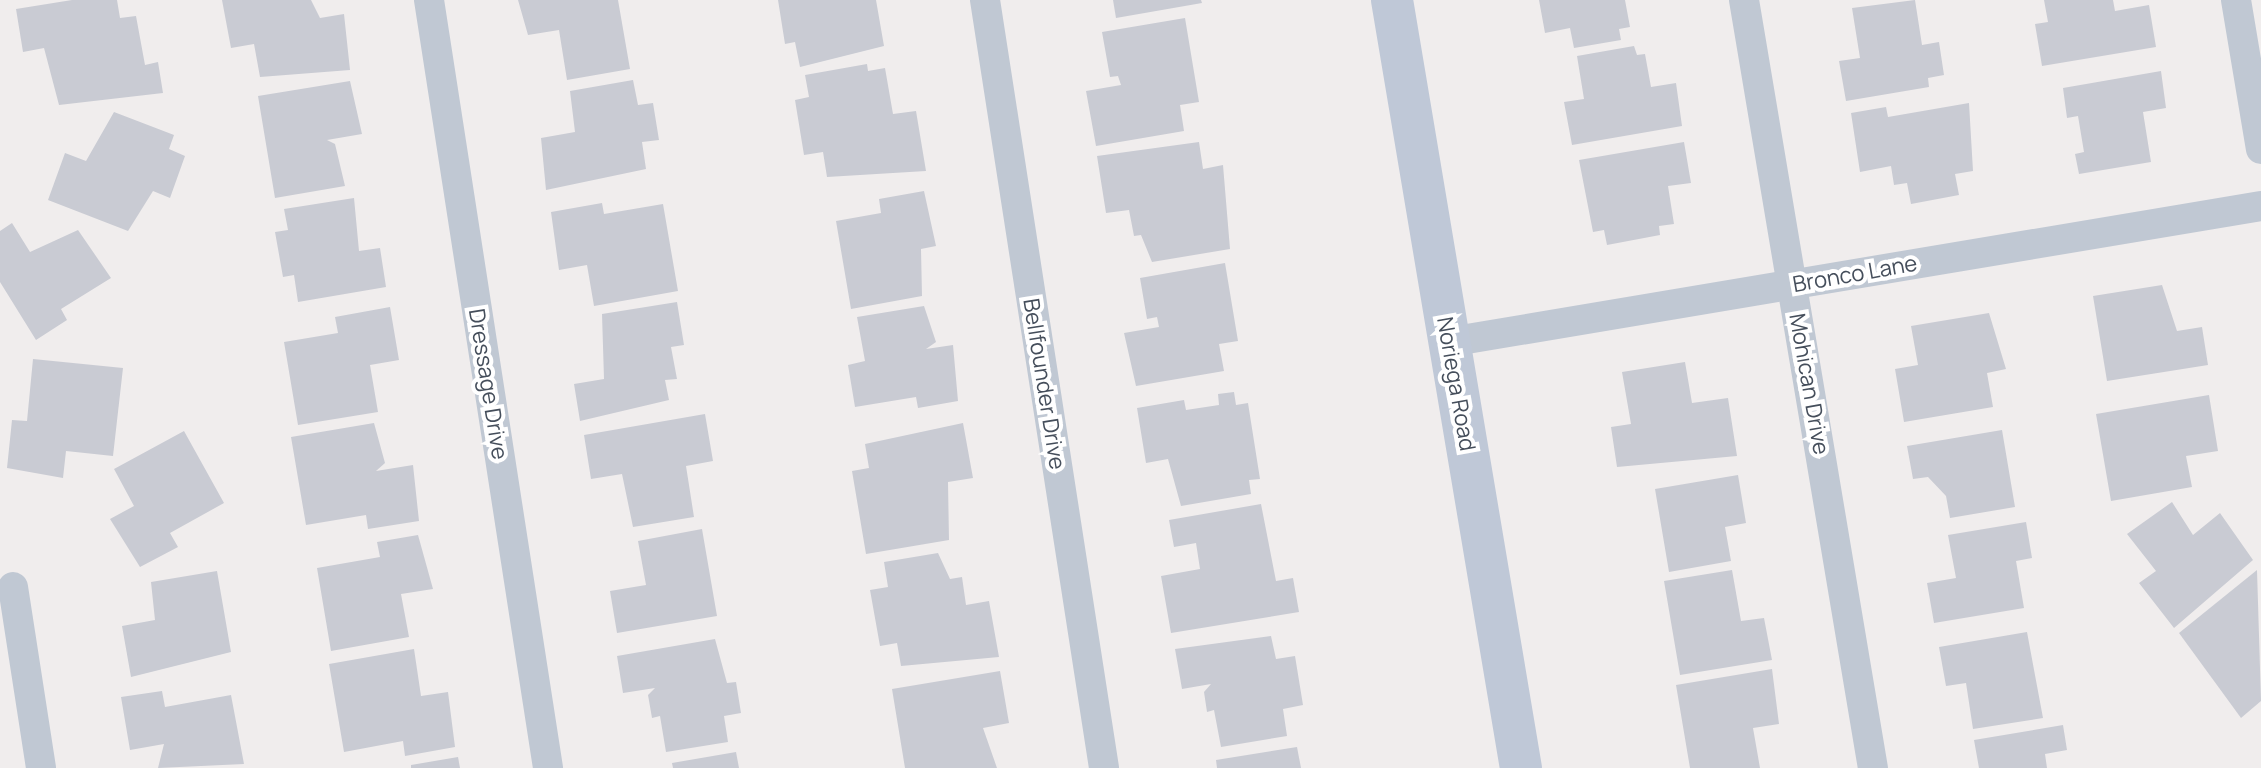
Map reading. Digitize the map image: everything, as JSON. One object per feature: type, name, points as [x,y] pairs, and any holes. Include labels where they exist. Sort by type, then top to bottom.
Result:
[{"type":"street","name":"Dressage Drive","points":[[429,0],[548,768]]},
{"type":"street","name":"Bellfounder Drive","points":[[985,0],[1104,768]]},
{"type":"street","name":"Noriega Road","points":[[1392,0],[1521,768]]},
{"type":"street","name":"Mohican Drive","points":[[1744,0],[1873,768]]},
{"type":"street","points":[[2236,0],[2261,149]]},
{"type":"street","name":"Bronco Lane","points":[[1449,342],[2261,206]]},
{"type":"street","points":[[13,587],[41,768]]},
{"type":"building","points":[[72,0],[117,0],[120,18],[136,16],[145,65],[158,62],[163,93],[59,105],[44,48],[23,52],[16,9]]},
{"type":"building","points":[[222,0],[311,0],[320,18],[344,14],[350,70],[260,77],[254,44],[231,48]]},
{"type":"building","points":[[518,0],[618,0],[630,69],[567,80],[559,30],[528,35]]},
{"type":"building","points":[[778,0],[876,0],[884,46],[800,67],[795,42],[785,44]]},
{"type":"building","points":[[1113,0],[1201,0],[1202,3],[1116,18]]},
{"type":"building","points":[[1539,0],[1625,0],[1630,27],[1619,29],[1621,40],[1574,48],[1570,28],[1545,33]]},
{"type":"building","points":[[1915,0],[1922,45],[1939,42],[1944,75],[1928,78],[1929,87],[1846,101],[1839,61],[1860,58],[1852,8]]},
{"type":"building","points":[[2044,0],[2113,0],[2115,11],[2149,5],[2156,47],[2042,66],[2035,24],[2048,22]]},
{"type":"building","points":[[1185,18],[1199,102],[1180,105],[1184,131],[1096,146],[1086,91],[1121,85],[1118,76],[1110,77],[1102,32]]},
{"type":"building","points":[[1634,46],[1637,55],[1645,54],[1651,87],[1676,83],[1682,126],[1572,145],[1564,102],[1584,99],[1577,56]]},
{"type":"building","points":[[867,64],[868,71],[885,68],[893,114],[916,111],[926,171],[827,177],[823,152],[804,155],[795,100],[809,97],[805,75]]},
{"type":"building","points":[[2161,71],[2166,108],[2143,112],[2151,162],[2079,174],[2075,154],[2084,152],[2078,116],[2067,118],[2063,88]]},
{"type":"building","points":[[633,80],[638,105],[653,103],[659,140],[642,142],[646,169],[546,190],[541,138],[575,132],[570,91]]},
{"type":"building","points":[[350,81],[362,134],[327,140],[335,144],[345,186],[275,198],[258,96]]},
{"type":"building","points":[[1969,103],[1973,171],[1955,174],[1959,195],[1911,204],[1907,183],[1894,185],[1891,166],[1860,172],[1851,113],[1886,107],[1888,117]]},
{"type":"building","points":[[114,112],[174,135],[169,149],[185,156],[170,198],[153,191],[128,231],[48,200],[65,153],[86,161]]},
{"type":"building","points":[[1199,142],[1203,169],[1223,165],[1230,249],[1152,262],[1141,235],[1134,236],[1129,210],[1106,213],[1097,156]]},
{"type":"building","points":[[1684,142],[1691,183],[1668,186],[1674,224],[1659,226],[1660,235],[1607,245],[1604,230],[1593,232],[1579,160]]},
{"type":"building","points":[[924,191],[936,246],[921,249],[922,296],[851,309],[836,221],[881,213],[879,199]]},
{"type":"building","points":[[354,198],[359,251],[380,248],[386,287],[298,302],[294,275],[283,277],[275,232],[288,230],[284,209]]},
{"type":"building","points":[[602,203],[604,214],[663,204],[678,291],[594,306],[587,265],[559,270],[551,212]]},
{"type":"building","points":[[12,223],[30,252],[78,230],[111,278],[61,309],[67,320],[36,340],[0,282],[0,231]]},
{"type":"building","points":[[1225,263],[1238,341],[1219,344],[1224,371],[1136,386],[1124,333],[1159,327],[1157,317],[1147,319],[1140,278]]},
{"type":"building","points":[[2162,285],[2177,331],[2202,327],[2208,365],[2107,381],[2093,296]]},
{"type":"building","points":[[677,302],[684,345],[671,347],[677,379],[665,380],[669,400],[580,421],[574,384],[604,379],[602,314]]},
{"type":"building","points":[[924,306],[936,342],[926,349],[953,345],[958,401],[918,408],[916,397],[855,407],[848,365],[865,361],[857,317]]},
{"type":"building","points":[[390,307],[399,360],[370,365],[378,412],[298,425],[284,342],[338,333],[335,317]]},
{"type":"building","points":[[1989,313],[2006,369],[1987,373],[1993,407],[1904,422],[1895,369],[1918,365],[1911,326]]},
{"type":"building","points":[[33,359],[123,368],[113,456],[66,451],[63,478],[7,468],[12,420],[27,421]]},
{"type":"building","points":[[1685,362],[1692,403],[1728,398],[1737,456],[1617,467],[1611,427],[1631,424],[1622,372]]},
{"type":"building","points":[[1234,392],[1236,405],[1248,403],[1260,479],[1249,480],[1251,494],[1181,506],[1168,459],[1146,463],[1137,408],[1184,400],[1186,410],[1219,405],[1218,394]]},
{"type":"building","points":[[2209,395],[2218,451],[2186,456],[2192,487],[2111,501],[2096,414]]},
{"type":"building","points":[[705,414],[713,461],[686,466],[694,517],[633,527],[622,474],[591,479],[584,435]]},
{"type":"building","points":[[374,423],[385,463],[376,471],[413,465],[419,521],[368,529],[366,515],[306,525],[291,437]]},
{"type":"building","points":[[963,423],[973,478],[948,482],[949,540],[866,554],[852,471],[869,468],[865,444]]},
{"type":"building","points":[[2002,430],[2015,507],[1950,518],[1946,496],[1928,477],[1913,479],[1907,446]]},
{"type":"building","points":[[184,431],[224,503],[170,533],[178,547],[140,567],[110,519],[134,506],[114,469]]},
{"type":"building","points":[[1738,475],[1746,523],[1725,527],[1731,561],[1669,572],[1655,489]]},
{"type":"building","points":[[2172,502],[2193,535],[2220,513],[2253,560],[2174,628],[2139,583],[2156,571],[2127,534]]},
{"type":"building","points":[[1261,504],[1276,581],[1293,578],[1299,612],[1171,633],[1161,576],[1200,569],[1196,543],[1174,547],[1169,520]]},
{"type":"building","points":[[2026,522],[2032,558],[2016,561],[2024,608],[1934,623],[1927,583],[1956,578],[1948,535]]},
{"type":"building","points":[[702,529],[717,616],[617,633],[610,591],[646,585],[638,541]]},
{"type":"building","points":[[418,535],[433,589],[401,594],[409,637],[331,651],[317,568],[380,557],[377,542]]},
{"type":"building","points":[[938,553],[950,579],[962,577],[966,605],[989,601],[999,657],[901,666],[897,643],[880,646],[870,590],[888,587],[884,562]]},
{"type":"building","points":[[1732,570],[1741,621],[1764,618],[1772,660],[1680,675],[1664,581]]},
{"type":"building","points":[[2257,570],[2261,701],[2241,718],[2179,633]]},
{"type":"building","points":[[217,571],[231,652],[131,677],[122,626],[155,620],[151,582]]},
{"type":"building","points":[[2027,632],[2043,718],[1973,729],[1966,683],[1946,686],[1939,647]]},
{"type":"building","points":[[1271,636],[1276,659],[1295,656],[1303,705],[1283,709],[1287,736],[1221,747],[1214,710],[1207,712],[1204,692],[1211,684],[1182,689],[1175,649]]},
{"type":"building","points":[[715,639],[727,683],[736,682],[741,713],[724,716],[728,742],[666,752],[660,716],[652,718],[648,695],[655,688],[623,693],[617,656]]},
{"type":"building","points":[[414,649],[421,696],[448,692],[455,747],[405,756],[403,741],[344,752],[329,664]]},
{"type":"building","points":[[1772,669],[1779,724],[1753,728],[1760,768],[1690,768],[1676,685]]},
{"type":"building","points":[[1000,671],[1009,723],[983,728],[997,768],[905,768],[892,689]]},
{"type":"building","points":[[162,691],[165,707],[231,695],[244,764],[158,768],[164,744],[130,750],[121,697]]},
{"type":"building","points":[[2063,725],[2067,750],[2045,754],[2047,768],[1979,768],[1974,740]]},
{"type":"building","points":[[1297,747],[1301,768],[1217,768],[1216,760]]},
{"type":"building","points":[[736,752],[739,768],[673,768],[672,763]]},
{"type":"building","points":[[458,757],[460,768],[411,768],[411,765]]}]
